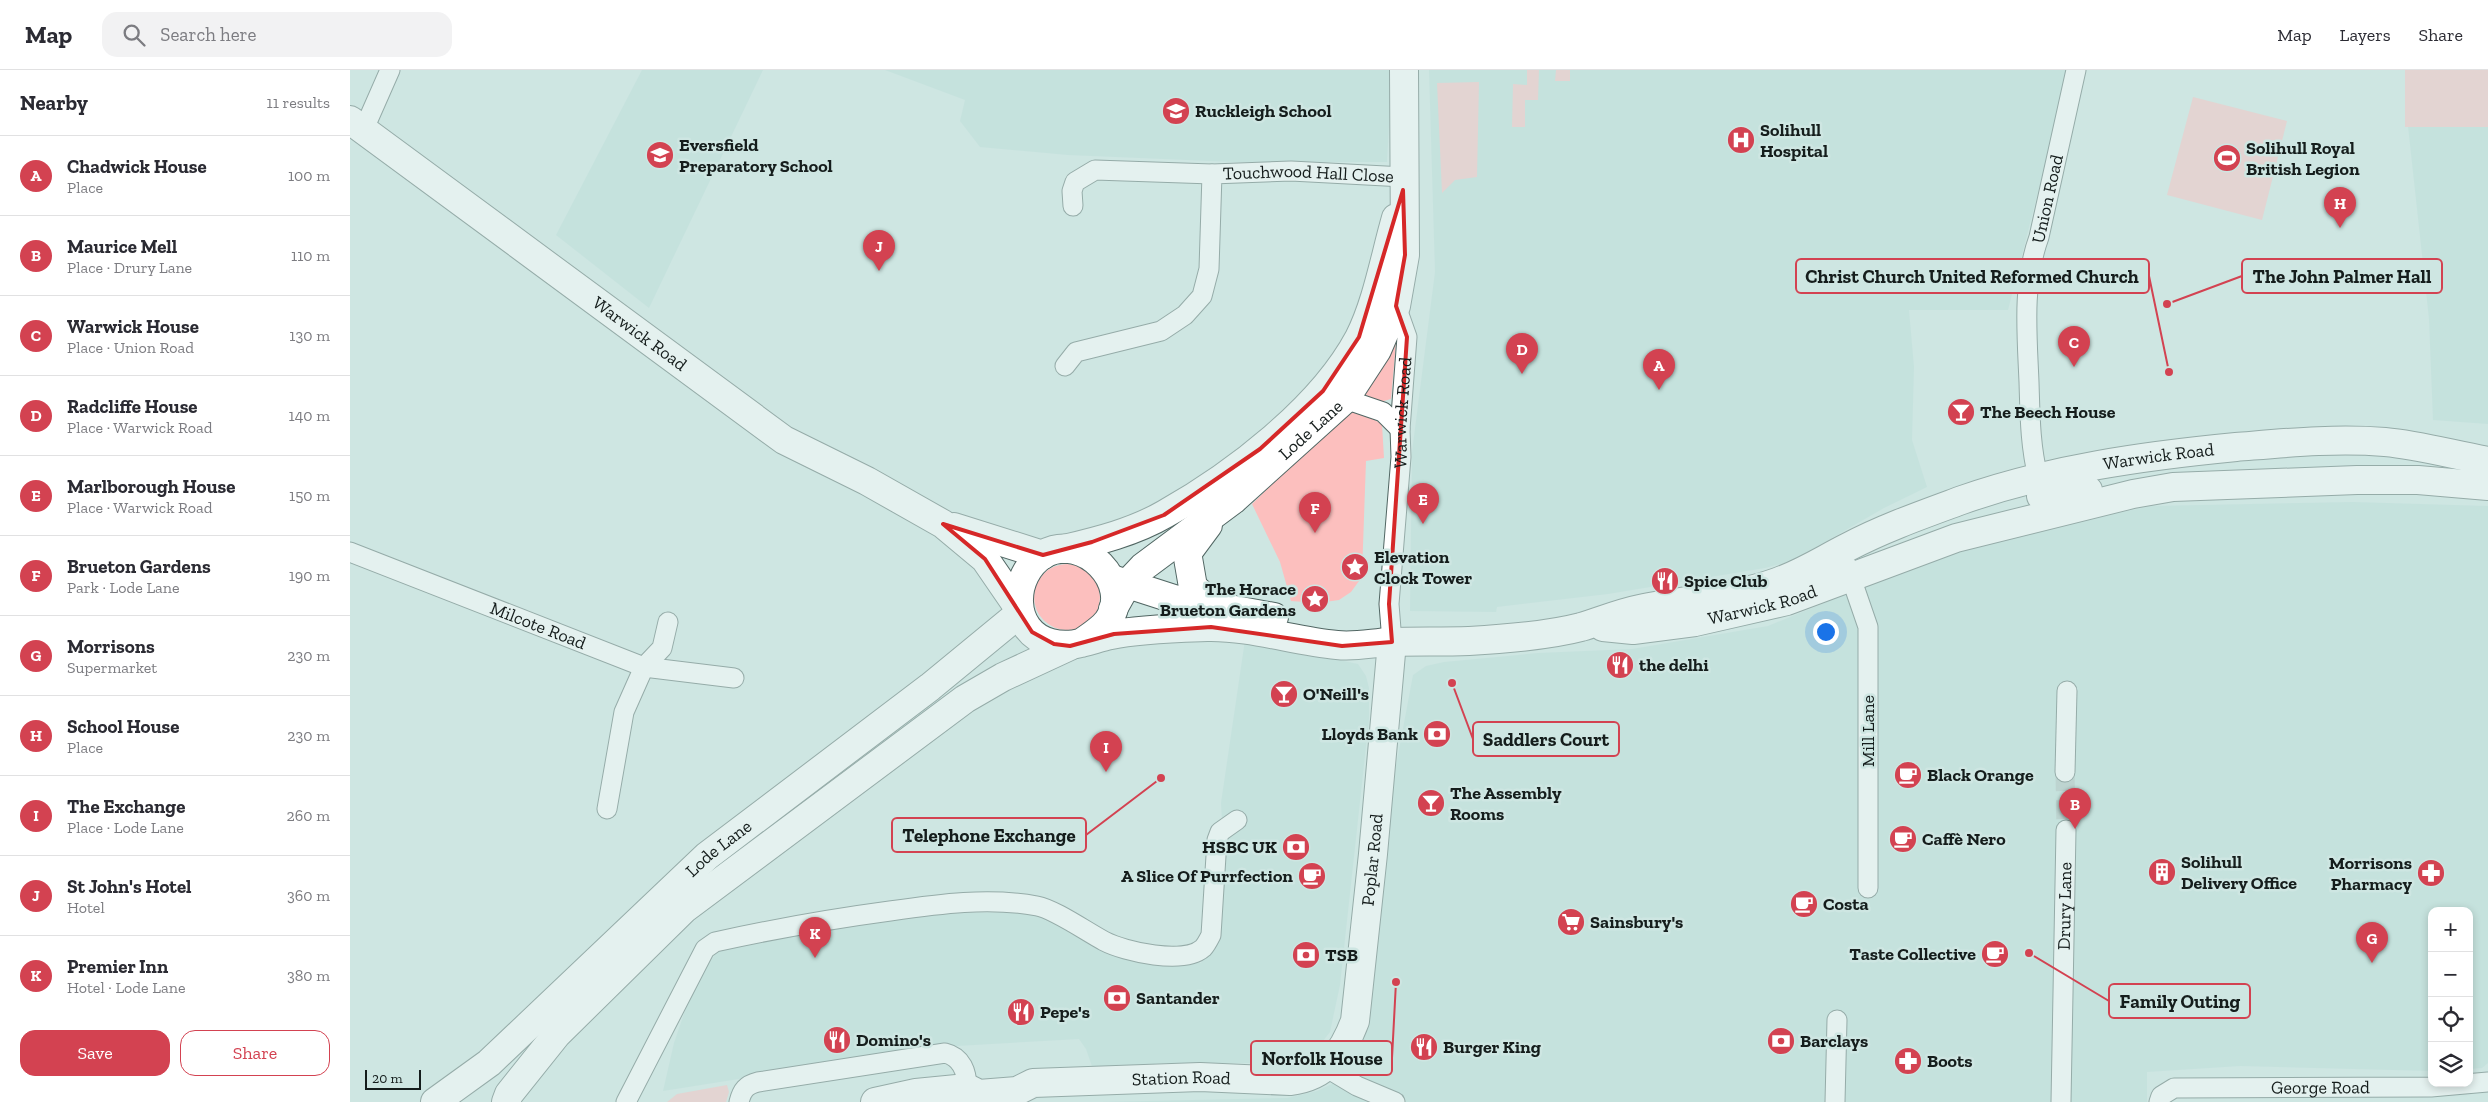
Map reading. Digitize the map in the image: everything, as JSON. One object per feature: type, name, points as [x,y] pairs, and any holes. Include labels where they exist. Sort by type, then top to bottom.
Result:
[{"type":"main road","name":"Lode Lane","points":[[1119,581],[1143,567],[1221,507],[1306,436],[1345,399],[1377,350],[1396,306],[1405,255],[1404,70]]},
{"type":"main road","name":"Warwick Road","points":[[357,124],[784,440],[867,481],[943,524],[985,559],[1019,610]]},
{"type":"main road","name":"Lode Lane","points":[[1052,552],[1102,539],[1164,515],[1260,449],[1323,391],[1359,337],[1369,312],[1404,183]]},
{"type":"main road","name":"Warwick Road","points":[[1584,626],[1633,630],[1695,622],[1787,601],[1956,538],[2042,496],[2168,453],[2326,439],[2389,443],[2488,461]]},
{"type":"main road","points":[[2195,451],[2242,462],[2310,460],[2357,480]]},
{"type":"main road","points":[[2168,453],[2173,487]]},
{"type":"main road","name":"Warwick Road","points":[[1076,644],[1114,634],[1211,627],[1342,646],[1392,642],[1486,640],[1584,626],[1639,609],[1729,596],[1775,583],[1813,567],[1875,534],[1964,500],[2133,494],[2173,487],[2357,480],[2418,480],[2488,486]]},
{"type":"main road","points":[[1217,608],[1192,587],[1188,552],[1221,507]]},
{"type":"main road","name":"Warwick Road","points":[[943,524],[1052,552]]},
{"type":"main road","points":[[1075,550],[1089,555],[1119,581],[1114,592],[1113,609],[1107,623],[1076,644],[1044,640],[1032,632],[1019,610],[1020,582],[1026,570],[1052,552],[1075,550]]},
{"type":"main road","name":"Warwick Road","points":[[1119,581],[1174,599],[1217,608],[1354,630],[1392,642]]},
{"type":"main road","name":"Lode Lane","points":[[434,1102],[489,1063],[533,1019],[707,856],[930,687],[1019,610]]},
{"type":"main road","name":"Poplar Road","points":[[1327,1068],[1345,1045],[1355,1021],[1373,854],[1392,642]]},
{"type":"main road","name":"Lode Lane","points":[[506,1102],[509,1094],[557,1034],[684,909],[965,699],[1003,677],[1076,644]]},
{"type":"main road","name":"Station Road","points":[[875,1102],[916,1093],[968,1095],[1017,1091],[1033,1082],[1200,1077],[1290,1081],[1303,1080],[1327,1068]]},
{"type":"street","points":[[357,124],[390,70]]},
{"type":"street","name":"Union Road","points":[[2042,496],[2031,446],[2026,308],[2033,254],[2039,237],[2076,70]]},
{"type":"street","name":"Touchwood Hall Close","points":[[1073,206],[1072,191],[1075,182],[1095,170],[1212,174],[1291,171],[1404,183]]},
{"type":"street","name":"Touchwood Hall Close","points":[[1064,366],[1076,352],[1161,331],[1185,316],[1202,296],[1209,269],[1212,174]]},
{"type":"street","name":"Warwick Road","points":[[1392,642],[1389,604],[1401,456],[1400,430],[1407,337],[1396,306]]},
{"type":"street","points":[[1345,399],[1384,412],[1400,430]]},
{"type":"street","points":[[1843,550],[1850,577]]},
{"type":"street","name":"Milcote Road","points":[[350,552],[644,667],[734,678]]},
{"type":"street","name":"Mill Lane","points":[[1850,577],[1868,627],[1868,888]]},
{"type":"street","points":[[606,810],[624,712],[644,667],[662,648],[668,622]]},
{"type":"street","points":[[2065,772],[2067,691]]},
{"type":"street","points":[[626,1102],[705,949],[715,942],[805,922],[919,907],[993,901],[1040,906],[1107,943],[1145,954],[1171,956],[1194,953],[1203,948],[1211,935],[1217,840],[1220,832],[1237,820]]},
{"type":"street","name":"Drury Lane","points":[[2061,1102],[2066,830]]},
{"type":"street","points":[[1835,1102],[1837,1020]]},
{"type":"street","points":[[739,1102],[742,1090],[749,1084],[945,1053],[952,1055],[963,1067],[967,1077],[968,1095]]},
{"type":"street","points":[[1327,1068],[1357,1086],[1395,1102]]},
{"type":"street","name":"George Road","points":[[2159,1102],[2161,1096],[2174,1088],[2431,1087],[2488,1082]]},
{"type":"highlighted area","points":[[1403,190],[1405,255],[1396,306],[1407,337],[1389,604],[1392,642],[1342,646],[1211,627],[1114,634],[1070,646],[1054,644],[1032,632],[985,559],[943,524],[1043,555],[1092,542],[1164,515],[1260,449],[1323,391],[1359,337]]},
{"type":"shaded area","name":"Eversfield Preparatory School","points":[[642,70],[763,70],[649,308],[556,235]]},
{"type":"shaded area","name":"Ruckleigh School","points":[[885,70],[1392,70],[1387,162],[1234,162],[1068,155],[980,147],[960,121],[965,100]]},
{"type":"shaded area","points":[[1429,70],[2069,70],[2008,310],[1909,310],[1914,367],[1912,440],[1927,487],[1884,508],[1792,561],[1765,568],[1608,594],[1497,607],[1496,612],[1410,611],[1412,452],[1435,272]]},
{"type":"shaded area","points":[[1527,70],[1539,70],[1538,100],[1525,100],[1525,127],[1512,127],[1513,84],[1527,85]]},
{"type":"shaded area","points":[[1556,70],[1570,70],[1570,81],[1555,81]]},
{"type":"shaded area","points":[[2405,70],[2488,70],[2488,127],[2405,127]]},
{"type":"shaded area","points":[[2488,70],[2488,424],[2433,420],[2429,319],[2407,117]]},
{"type":"shaded area","points":[[1479,82],[1477,177],[1455,180],[1442,193],[1437,83]]},
{"type":"shaded area","name":"Solihull Royal British Legion","points":[[2193,97],[2287,121],[2262,220],[2167,195]]},
{"type":"shaded area","points":[[1397,332],[1391,399],[1380,402],[1358,391]]},
{"type":"shaded area","points":[[1358,411],[1382,424],[1384,458],[1366,461],[1362,574],[1351,592],[1339,600],[1318,603],[1291,601],[1280,562],[1252,504],[1344,413]]},
{"type":"shaded area","points":[[2353,502],[2488,506],[2488,1063],[2482,1068],[2473,1069],[2473,907],[2428,907],[2428,1071],[2240,1066],[2147,1072],[2147,1102],[1102,1102],[1287,1098],[1317,1091],[1332,1084],[1354,1061],[1365,1027],[1396,766],[1413,675],[1426,666],[1444,662],[1538,653],[1632,649],[1768,626],[1936,557],[2031,530],[2152,506]]},
{"type":"shaded area","points":[[1060,564],[1074,564],[1086,569],[1095,578],[1100,590],[1098,610],[1091,621],[1074,630],[1060,630],[1048,625],[1039,616],[1034,604],[1034,590],[1039,578],[1048,569]]},
{"type":"shaded area","points":[[1245,640],[1358,664],[1366,676],[1369,688],[1369,719],[1340,985],[1330,1032],[1319,1046],[1302,1058],[1282,1063],[1161,1063],[1094,1072],[1086,1049],[1079,1039],[939,1047],[663,1091],[674,1043],[691,993],[717,951],[789,933],[922,914],[1020,912],[1056,921],[1135,962],[1201,963],[1215,940],[1223,839],[1221,803]]},
{"type":"shaded area","points":[[727,1085],[729,1092],[726,1102],[667,1102],[677,1094]]},
{"type":"tunnel","points":[[2065,772],[2066,830]]},
{"type":"place","name":"Ruckleigh School","points":[[1176,111]]},
{"type":"place","name":"Solihull Hospital","points":[[1741,140]]},
{"type":"place","name":"Eversfield Preparatory School","points":[[660,155]]},
{"type":"place","name":"Solihull Royal British Legion","points":[[2227,158]]},
{"type":"place","name":"School House","points":[[2340,228]]},
{"type":"place","name":"St John's Hotel","points":[[879,271]]},
{"type":"place","name":"The John Palmer Hall","points":[[2167,304]]},
{"type":"place","name":"Warwick House","points":[[2074,367]]},
{"type":"place","name":"Christ Church United Reformed Church","points":[[2169,372]]},
{"type":"place","name":"Radcliffe House","points":[[1522,374]]},
{"type":"place","name":"Chadwick House","points":[[1659,390]]},
{"type":"place","name":"The Beech House","points":[[1961,412]]},
{"type":"place","name":"Marlborough House","points":[[1423,524]]},
{"type":"place","name":"Brueton Gardens","points":[[1315,533]]},
{"type":"place","name":"Elevation Clock Tower","points":[[1355,567]]},
{"type":"place","name":"Spice Club","points":[[1665,581]]},
{"type":"place","name":"The Horace Brueton Gardens","points":[[1315,599]]},
{"type":"place","name":"the delhi","points":[[1620,665]]},
{"type":"place","name":"Saddlers Court","points":[[1452,683]]},
{"type":"place","name":"O'Neill's","points":[[1284,694]]},
{"type":"place","name":"Lloyds Bank","points":[[1437,734]]},
{"type":"place","name":"The Exchange","points":[[1106,772]]},
{"type":"place","name":"Black Orange","points":[[1908,775]]},
{"type":"place","name":"Telephone Exchange","points":[[1161,778]]},
{"type":"place","name":"The Assembly Rooms","points":[[1431,803]]},
{"type":"place","name":"Maurice Mell","points":[[2075,829]]},
{"type":"place","name":"Caffè Nero","points":[[1903,839]]},
{"type":"place","name":"HSBC UK","points":[[1296,847]]},
{"type":"place","name":"Solihull Delivery Office","points":[[2162,872]]},
{"type":"place","name":"Morrisons Pharmacy","points":[[2431,873]]},
{"type":"place","name":"A Slice Of Purrfection","points":[[1312,876]]},
{"type":"place","name":"Costa","points":[[1804,904]]},
{"type":"place","name":"Sainsbury's","points":[[1571,922]]},
{"type":"place","name":"Family Outing","points":[[2029,953]]},
{"type":"place","name":"Taste Collective","points":[[1995,954]]},
{"type":"place","name":"TSB","points":[[1306,955]]},
{"type":"place","name":"Premier Inn","points":[[815,958]]},
{"type":"place","name":"Morrisons","points":[[2372,963]]},
{"type":"place","name":"Norfolk House","points":[[1396,982]]},
{"type":"place","name":"Santander","points":[[1117,998]]},
{"type":"place","name":"Pepe's","points":[[1021,1012]]},
{"type":"place","name":"Domino's","points":[[837,1040]]},
{"type":"place","name":"Barclays","points":[[1781,1041]]},
{"type":"place","name":"Burger King","points":[[1424,1047]]},
{"type":"place","name":"Boots","points":[[1908,1061]]}]
